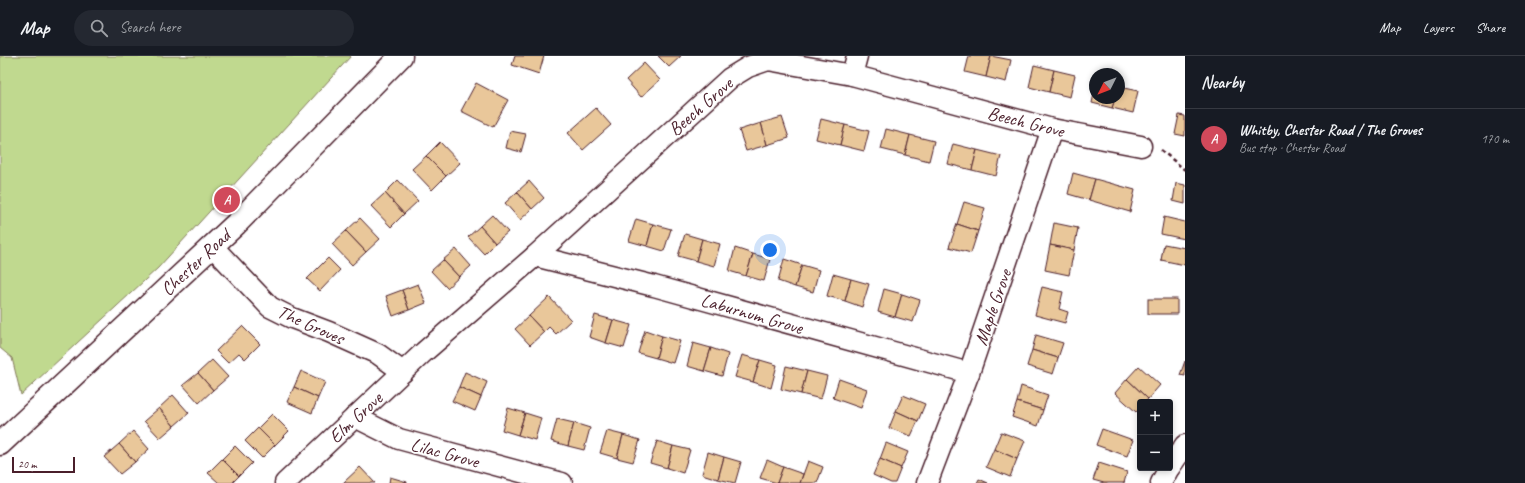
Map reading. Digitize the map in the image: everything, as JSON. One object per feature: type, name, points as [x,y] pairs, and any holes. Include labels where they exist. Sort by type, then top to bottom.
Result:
[{"type":"main road","name":"Chester Road","points":[[0,444],[212,246],[401,56]]},
{"type":"street","points":[[852,75],[857,56]]},
{"type":"street","name":"Beech Grove","points":[[424,352],[535,256],[730,78],[748,67],[768,60],[852,75],[1052,129],[1141,146]]},
{"type":"street","name":"Maple Grove","points":[[927,483],[969,373],[1052,129]]},
{"type":"street","name":"The Groves","points":[[212,246],[270,307],[292,318],[329,332],[378,354],[403,372]]},
{"type":"street","name":"Laburnum Grove","points":[[535,256],[654,286],[969,373]]},
{"type":"street","name":"Elm Grove","points":[[285,483],[424,352]]},
{"type":"street","name":"Lilac Grove","points":[[354,417],[399,439],[562,483]]},
{"type":"street","points":[[1173,459],[1179,443]]},
{"type":"street","points":[[1161,483],[1168,471]]},
{"type":"path","points":[[1141,146],[1153,143],[1185,170]]},
{"type":"green space","points":[[0,56],[351,56],[158,268],[21,395],[12,358],[0,348]]},
{"type":"building","points":[[515,56],[544,56],[539,74],[512,65]]},
{"type":"building","points":[[658,56],[681,56],[669,67]]},
{"type":"building","points":[[969,56],[991,56],[986,77],[965,72]]},
{"type":"building","points":[[991,56],[1011,60],[1006,82],[986,77]]},
{"type":"building","points":[[644,63],[660,80],[641,97],[626,80]]},
{"type":"building","points":[[1034,65],[1054,70],[1049,92],[1029,87]]},
{"type":"building","points":[[1054,70],[1075,75],[1070,97],[1049,92]]},
{"type":"building","points":[[476,83],[508,100],[493,127],[461,111]]},
{"type":"building","points":[[1125,88],[1138,91],[1133,113],[1112,108],[1113,104],[1125,104]]},
{"type":"building","points":[[1096,104],[1113,104],[1112,108]]},
{"type":"building","points":[[596,108],[611,125],[583,150],[568,133]]},
{"type":"building","points":[[1179,115],[1185,116],[1185,136],[1175,134]]},
{"type":"building","points":[[782,117],[789,138],[767,145],[761,123]]},
{"type":"building","points":[[821,119],[845,125],[840,145],[816,139]]},
{"type":"building","points":[[761,123],[767,145],[746,151],[739,130]]},
{"type":"building","points":[[845,125],[869,131],[864,151],[840,145]]},
{"type":"building","points":[[886,129],[910,135],[905,155],[881,149]]},
{"type":"building","points":[[510,131],[526,134],[521,152],[506,148]]},
{"type":"building","points":[[910,135],[934,141],[929,161],[905,155]]},
{"type":"building","points":[[440,142],[460,163],[446,176],[426,156]]},
{"type":"building","points":[[953,144],[977,150],[972,170],[948,164]]},
{"type":"building","points":[[977,150],[1001,156],[996,176],[972,170]]},
{"type":"building","points":[[426,156],[446,176],[432,190],[412,169]]},
{"type":"building","points":[[1073,173],[1095,179],[1089,200],[1068,194]]},
{"type":"building","points":[[1095,179],[1135,190],[1130,212],[1089,200]]},
{"type":"building","points":[[398,180],[418,201],[404,214],[385,193]]},
{"type":"building","points":[[529,181],[544,198],[532,209],[517,192]]},
{"type":"building","points":[[1176,183],[1185,185],[1185,204],[1173,201]]},
{"type":"building","points":[[517,192],[532,209],[520,220],[505,203]]},
{"type":"building","points":[[385,193],[404,214],[391,227],[371,206]]},
{"type":"building","points":[[964,202],[985,208],[978,231],[957,224]]},
{"type":"building","points":[[492,215],[508,232],[495,243],[480,226]]},
{"type":"building","points":[[1164,217],[1185,222],[1185,239],[1161,234]]},
{"type":"building","points":[[360,218],[380,239],[366,252],[346,231]]},
{"type":"building","points":[[636,219],[653,224],[647,246],[629,241]]},
{"type":"building","points":[[1054,223],[1078,228],[1074,250],[1050,245]]},
{"type":"building","points":[[653,224],[671,229],[664,251],[647,246]]},
{"type":"building","points":[[957,224],[978,231],[971,253],[949,247]]},
{"type":"building","points":[[480,226],[495,243],[484,254],[468,237]]},
{"type":"building","points":[[346,231],[366,252],[352,265],[332,244]]},
{"type":"building","points":[[685,234],[702,239],[696,261],[678,256]]},
{"type":"building","points":[[702,239],[720,244],[714,266],[696,261]]},
{"type":"building","points":[[1164,244],[1185,248],[1185,265],[1161,260]]},
{"type":"building","points":[[1050,245],[1074,250],[1069,275],[1045,270]]},
{"type":"building","points":[[735,248],[753,254],[746,276],[729,271]]},
{"type":"building","points":[[456,249],[471,266],[459,277],[443,260]]},
{"type":"building","points":[[753,254],[770,259],[764,281],[746,276]]},
{"type":"building","points":[[328,258],[340,270],[320,291],[307,279]]},
{"type":"building","points":[[784,259],[802,265],[795,287],[778,281]]},
{"type":"building","points":[[443,260],[459,277],[447,288],[431,271]]},
{"type":"building","points":[[802,265],[819,270],[813,292],[795,287]]},
{"type":"building","points":[[833,274],[851,279],[845,301],[827,296]]},
{"type":"building","points":[[851,279],[869,284],[862,307],[845,301]]},
{"type":"building","points":[[418,284],[426,303],[409,310],[402,290]]},
{"type":"building","points":[[1042,287],[1063,292],[1059,309],[1068,312],[1065,323],[1035,315]]},
{"type":"building","points":[[884,289],[902,294],[895,317],[878,312]]},
{"type":"building","points":[[402,290],[409,310],[393,316],[386,296]]},
{"type":"building","points":[[902,294],[920,300],[913,322],[895,317]]},
{"type":"building","points":[[549,297],[571,320],[556,334],[549,327],[544,332],[529,316]]},
{"type":"building","points":[[1148,299],[1177,299],[1177,314],[1148,314]]},
{"type":"building","points":[[595,315],[613,320],[606,343],[589,337]]},
{"type":"building","points":[[529,316],[544,332],[530,345],[515,329]]},
{"type":"building","points":[[613,320],[631,325],[624,348],[606,343]]},
{"type":"building","points":[[242,326],[260,344],[245,359],[239,353],[228,363],[216,351]]},
{"type":"building","points":[[645,330],[662,336],[656,358],[638,353]]},
{"type":"building","points":[[1036,335],[1063,343],[1058,358],[1032,350]]},
{"type":"building","points":[[662,336],[680,341],[673,363],[656,358]]},
{"type":"building","points":[[693,343],[711,348],[704,371],[687,366]]},
{"type":"building","points":[[711,348],[728,354],[722,376],[704,371]]},
{"type":"building","points":[[1032,350],[1058,358],[1053,374],[1027,366]]},
{"type":"building","points":[[742,355],[760,360],[753,382],[735,377]]},
{"type":"building","points":[[212,360],[228,377],[213,390],[198,373]]},
{"type":"building","points":[[760,360],[777,365],[771,388],[753,382]]},
{"type":"building","points":[[1185,361],[1185,376],[1180,375]]},
{"type":"building","points":[[786,366],[807,371],[801,394],[781,389]]},
{"type":"building","points":[[1139,366],[1160,385],[1148,399],[1127,379]]},
{"type":"building","points":[[301,371],[325,382],[318,398],[294,387]]},
{"type":"building","points":[[807,371],[827,376],[821,399],[801,394]]},
{"type":"building","points":[[465,372],[487,382],[481,397],[459,387]]},
{"type":"building","points":[[198,373],[213,390],[199,403],[183,385]]},
{"type":"building","points":[[839,379],[867,389],[861,408],[833,398]]},
{"type":"building","points":[[1127,379],[1148,399],[1137,399],[1136,412],[1115,393]]},
{"type":"building","points":[[1021,386],[1048,395],[1043,410],[1017,402]]},
{"type":"building","points":[[294,387],[318,398],[312,413],[287,402]]},
{"type":"building","points":[[459,387],[481,397],[475,411],[452,401]]},
{"type":"building","points":[[173,395],[189,413],[174,426],[159,408]]},
{"type":"building","points":[[903,395],[925,404],[918,421],[896,411]]},
{"type":"building","points":[[1017,402],[1043,410],[1038,426],[1012,417]]},
{"type":"building","points":[[159,408],[174,426],[160,438],[144,421]]},
{"type":"building","points":[[508,408],[525,413],[518,435],[502,430]]},
{"type":"building","points":[[896,411],[918,421],[911,436],[889,428]]},
{"type":"building","points":[[525,413],[541,418],[535,440],[518,435]]},
{"type":"building","points":[[272,414],[289,431],[275,445],[258,428]]},
{"type":"building","points":[[557,419],[574,423],[568,446],[551,441]]},
{"type":"building","points":[[574,423],[590,428],[584,450],[568,446]]},
{"type":"building","points":[[258,428],[275,445],[262,458],[245,441]]},
{"type":"building","points":[[1102,429],[1133,440],[1127,456],[1096,445]]},
{"type":"building","points":[[133,431],[149,449],[135,462],[119,444]]},
{"type":"building","points":[[607,431],[623,435],[617,458],[600,453]]},
{"type":"building","points":[[1001,432],[1025,441],[1017,459],[994,449]]},
{"type":"building","points":[[623,435],[640,440],[633,462],[617,458]]},
{"type":"building","points":[[657,441],[673,446],[667,468],[650,463]]},
{"type":"building","points":[[886,443],[908,452],[901,468],[880,459]]},
{"type":"building","points":[[119,444],[135,462],[120,474],[104,457]]},
{"type":"building","points":[[235,446],[252,463],[239,476],[222,459]]},
{"type":"building","points":[[673,446],[690,450],[683,473],[667,468]]},
{"type":"building","points":[[994,449],[1017,459],[1010,477],[986,467]]},
{"type":"building","points":[[708,452],[724,457],[718,479],[702,474]]},
{"type":"building","points":[[724,457],[741,462],[735,483],[718,479]]},
{"type":"building","points":[[222,459],[239,476],[232,483],[219,483],[208,473]]},
{"type":"building","points":[[880,459],[901,468],[895,483],[891,483],[873,475]]},
{"type":"building","points":[[767,460],[783,467],[777,483],[760,478]]},
{"type":"building","points":[[808,461],[823,467],[817,483],[800,483]]},
{"type":"building","points":[[1099,463],[1127,472],[1124,483],[1104,483],[1093,480]]},
{"type":"building","points":[[360,467],[375,483],[343,483]]},
{"type":"building","points":[[783,467],[803,474],[800,483],[777,483]]},
{"type":"building","points":[[390,477],[407,482],[407,483],[389,483]]},
{"type":"building","points":[[979,479],[988,483],[977,483]]},
{"type":"place","name":"Whitby, Chester Road / The Groves","points":[[227,200]]}]
